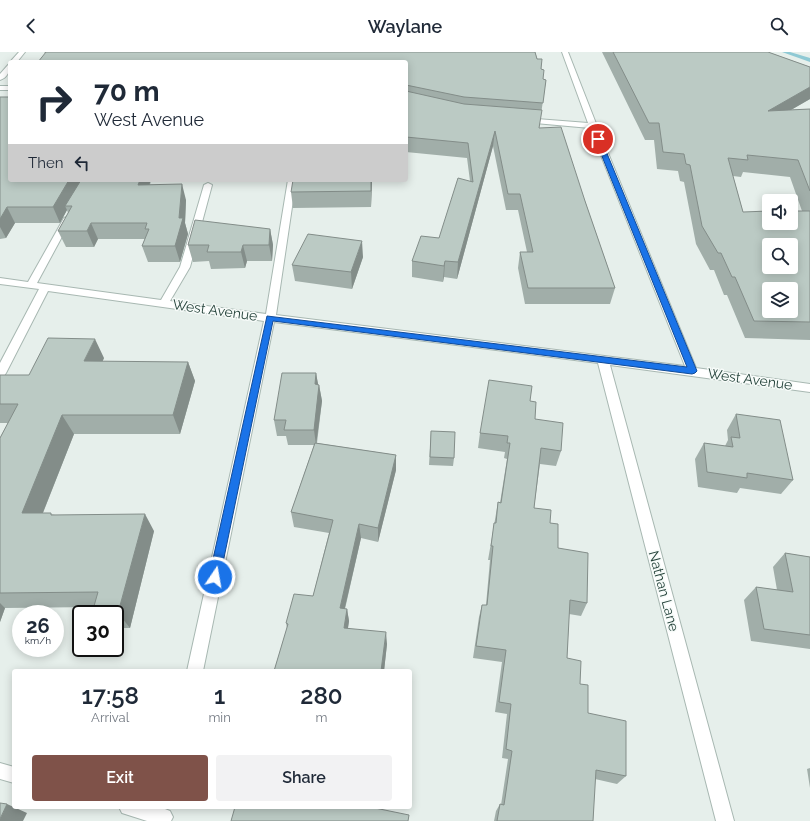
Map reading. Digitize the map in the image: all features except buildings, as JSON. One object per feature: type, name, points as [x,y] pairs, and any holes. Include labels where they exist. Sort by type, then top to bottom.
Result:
[{"type":"street","points":[[15,60],[22,52]]},
{"type":"street","points":[[565,52],[593,126],[692,371]]},
{"type":"street","points":[[0,78],[8,68]]},
{"type":"street","points":[[515,120],[593,126]]},
{"type":"street","points":[[195,669],[270,318],[292,182]]},
{"type":"street","points":[[164,303],[185,267],[208,185]]},
{"type":"street","points":[[31,285],[71,213]]},
{"type":"street","name":"West Avenue","points":[[0,281],[270,318],[692,371],[810,388]]},
{"type":"street","points":[[0,374],[45,287]]},
{"type":"street","name":"Nathan Lane","points":[[603,360],[726,821]]},
{"type":"street","points":[[0,772],[12,775]]},
{"type":"street","points":[[137,809],[164,815]]},
{"type":"waterway","points":[[785,52],[810,60]]},
{"type":"route","points":[[215,577],[270,318],[692,371],[598,139]]}]
